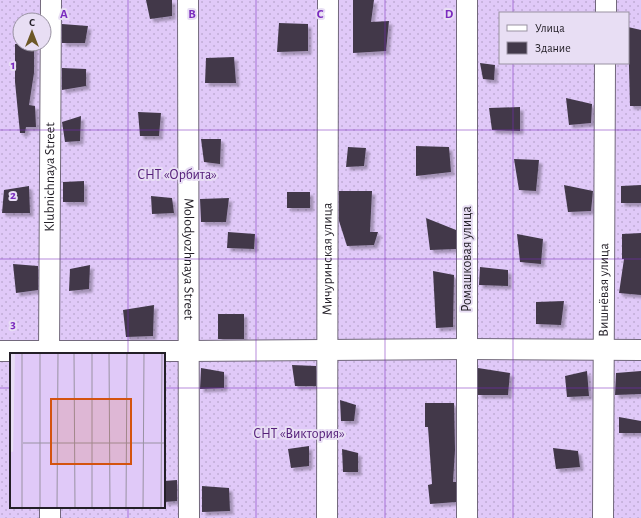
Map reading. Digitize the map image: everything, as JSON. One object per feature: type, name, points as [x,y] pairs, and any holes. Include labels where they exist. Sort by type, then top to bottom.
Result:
[{"type":"street","name":"Klubnichnaya Street","points":[[49,352],[51,0]]},
{"type":"street","name":"Molodyozhnaya Street","points":[[188,0],[189,518]]},
{"type":"street","name":"Мичуринская улица","points":[[327,518],[328,0]]},
{"type":"street","name":"Ромашковая улица","points":[[467,0],[467,518]]},
{"type":"street","points":[[606,0],[606,12]]},
{"type":"street","name":"Вишнёвая улица","points":[[603,518],[605,64]]},
{"type":"street","points":[[0,351],[49,352],[467,348],[641,350]]},
{"type":"green space","name":"СНТ «Орбита»","points":[[0,0],[641,0],[641,518],[0,518]]},
{"type":"building","points":[[146,0],[172,0],[172,16],[150,19]]},
{"type":"building","points":[[353,0],[374,0],[371,22],[389,21],[386,51],[353,53]]},
{"type":"building","points":[[279,23],[308,24],[308,51],[277,52]]},
{"type":"building","points":[[62,24],[88,26],[85,43],[62,43]]},
{"type":"building","points":[[629,27],[641,30],[641,106],[630,106]]},
{"type":"building","points":[[15,52],[34,52],[34,73],[29,105],[35,106],[36,127],[26,127],[25,133],[20,133],[15,82]]},
{"type":"building","points":[[234,57],[236,83],[205,83],[206,58]]},
{"type":"building","points":[[480,63],[495,65],[494,80],[483,79]]},
{"type":"building","points":[[62,68],[86,69],[86,86],[62,90]]},
{"type":"building","points":[[566,98],[592,104],[591,123],[569,125]]},
{"type":"building","points":[[520,107],[520,131],[492,130],[489,108]]},
{"type":"building","points":[[138,112],[161,113],[159,136],[140,136]]},
{"type":"building","points":[[81,116],[80,141],[65,142],[62,122]]},
{"type":"building","points":[[201,139],[221,139],[220,164],[204,162]]},
{"type":"building","points":[[416,146],[449,147],[451,172],[416,176]]},
{"type":"building","points":[[348,147],[366,148],[364,166],[346,167]]},
{"type":"building","points":[[514,159],[539,160],[536,191],[519,190]]},
{"type":"building","points":[[84,181],[84,202],[63,202],[63,182]]},
{"type":"building","points":[[564,185],[593,191],[591,211],[568,212]]},
{"type":"building","points":[[641,185],[641,203],[621,203],[621,186]]},
{"type":"building","points":[[29,186],[30,213],[2,213],[4,190]]},
{"type":"building","points":[[339,191],[372,191],[370,232],[378,232],[374,245],[347,246],[339,221]]},
{"type":"building","points":[[287,192],[310,192],[310,208],[287,208]]},
{"type":"building","points":[[151,196],[172,198],[174,213],[152,214]]},
{"type":"building","points":[[229,198],[226,222],[201,222],[200,199]]},
{"type":"building","points":[[426,218],[456,230],[456,249],[430,250]]},
{"type":"building","points":[[228,232],[255,234],[254,249],[227,248]]},
{"type":"building","points":[[641,233],[641,295],[619,293],[624,259],[622,259],[622,234]]},
{"type":"building","points":[[517,234],[543,239],[541,264],[520,262]]},
{"type":"building","points":[[13,264],[38,266],[38,290],[16,293]]},
{"type":"building","points":[[90,265],[89,289],[69,291],[70,269]]},
{"type":"building","points":[[480,267],[508,270],[508,286],[479,285]]},
{"type":"building","points":[[433,271],[454,275],[453,327],[436,328]]},
{"type":"building","points":[[564,301],[561,325],[536,324],[536,302]]},
{"type":"building","points":[[154,305],[153,336],[126,337],[123,310]]},
{"type":"building","points":[[218,314],[244,314],[244,339],[218,339]]},
{"type":"building","points":[[292,365],[316,366],[316,386],[295,386]]},
{"type":"building","points":[[201,368],[224,372],[224,388],[200,389]]},
{"type":"building","points":[[478,368],[510,373],[508,395],[478,395]]},
{"type":"building","points":[[587,371],[589,396],[567,397],[565,376]]},
{"type":"building","points":[[641,371],[641,394],[615,395],[616,373]]},
{"type":"building","points":[[340,400],[356,405],[354,421],[341,421]]},
{"type":"building","points":[[425,403],[454,403],[455,450],[453,482],[456,482],[456,502],[430,504],[428,485],[432,484],[428,427],[425,427]]},
{"type":"building","points":[[619,417],[641,421],[641,433],[619,433]]},
{"type":"building","points":[[309,446],[309,466],[291,468],[288,449]]},
{"type":"building","points":[[553,448],[578,451],[580,467],[556,469]]},
{"type":"building","points":[[342,449],[358,453],[358,472],[343,472]]},
{"type":"building","points":[[177,480],[177,501],[165,502],[165,481]]},
{"type":"building","points":[[202,486],[229,488],[230,511],[202,512]]},
{"type":"park label","name":"СНТ «Виктория»","points":[[299,434]]}]
